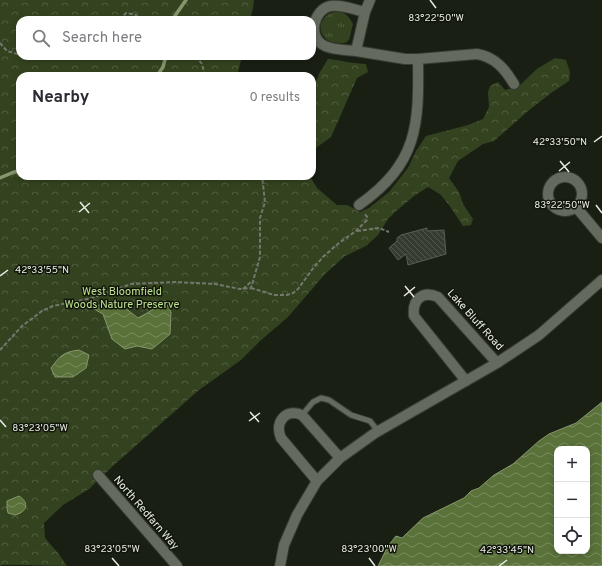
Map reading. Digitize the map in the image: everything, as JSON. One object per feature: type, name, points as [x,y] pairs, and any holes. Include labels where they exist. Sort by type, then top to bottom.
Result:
[{"type":"street","points":[[356,51],[365,12],[370,0]]},
{"type":"street","points":[[316,17],[320,11],[333,5],[365,12]]},
{"type":"street","points":[[316,37],[325,46],[341,50],[405,59],[472,54],[484,55],[499,64],[514,84]]},
{"type":"street","points":[[360,204],[394,174],[410,147],[418,113],[418,59]]},
{"type":"street","points":[[576,207],[602,238]]},
{"type":"street","name":"Lake Bluff Road","points":[[280,566],[284,545],[295,521],[318,481],[340,458],[378,431],[497,363],[538,335],[602,280]]},
{"type":"street","name":"Lake Bluff Road","points":[[466,381],[414,316],[413,308],[416,301],[421,296],[427,294],[438,297],[497,363]]},
{"type":"street","points":[[318,481],[281,438],[278,432],[278,426],[281,420],[293,413],[302,415],[340,458]]},
{"type":"street","name":"North Redfarn Way","points":[[98,475],[177,566]]},
{"type":"lane","points":[[302,415],[313,402],[320,398],[330,400],[351,415],[370,420],[378,431]]},
{"type":"path","points":[[123,16],[126,13],[137,16]]},
{"type":"path","points":[[0,44],[7,51],[16,54]]},
{"type":"path","points":[[199,60],[202,64],[204,72]]},
{"type":"path","points":[[251,288],[260,257],[260,218],[265,202],[262,180]]},
{"type":"path","points":[[0,350],[22,326],[42,311],[53,306],[92,298],[131,284],[174,282],[215,284],[242,290],[251,288],[274,295],[287,295],[293,293],[298,290],[314,267],[324,256],[356,231],[366,221],[367,217],[360,204]]},
{"type":"path","points":[[356,231],[379,228],[389,232]]},
{"type":"path","points":[[242,290],[253,280]]},
{"type":"green space","name":"West Bloomfield Woods Nature Preserve","points":[[0,0],[254,0],[251,16],[16,16],[16,60],[241,60],[238,72],[16,72],[16,180],[312,180],[317,188],[337,205],[347,205],[360,212],[369,208],[389,192],[408,168],[416,151],[426,136],[468,125],[483,119],[489,107],[488,92],[490,86],[498,82],[505,90],[519,86],[537,69],[555,58],[566,60],[570,72],[569,81],[528,111],[494,141],[483,144],[458,161],[449,178],[459,192],[463,204],[473,219],[471,225],[463,226],[440,194],[428,187],[414,196],[388,219],[378,235],[366,246],[345,256],[325,274],[288,317],[241,360],[199,390],[89,489],[63,505],[44,523],[45,538],[67,566],[0,566]],"holes":[[[165,300],[152,349],[137,346],[125,349],[103,314],[94,309],[125,308],[138,318]]]},
{"type":"green space","points":[[334,12],[341,12],[346,15],[353,24],[349,40],[345,43],[326,39],[321,31],[321,23],[323,19]]},
{"type":"green space","points":[[328,59],[366,64],[368,72],[357,78],[331,137],[316,148],[316,82]]},
{"type":"water","points":[[165,300],[171,312],[170,334],[152,349],[137,346],[125,349],[112,339],[103,314],[94,309],[99,305],[110,301],[125,308],[138,318]]},
{"type":"water","points":[[79,350],[89,355],[86,368],[73,377],[55,377],[51,368],[57,360],[65,353]]},
{"type":"water","points":[[602,402],[602,566],[378,566],[388,546],[396,536],[402,538],[423,518],[464,498],[471,491],[479,488],[494,475],[513,464],[549,434],[576,423]]},
{"type":"water","points":[[19,496],[25,502],[26,507],[19,514],[15,515],[8,513],[7,501]]},
{"type":"building","points":[[427,228],[427,231],[444,230],[446,254],[408,265],[406,254],[398,260],[389,248],[397,241],[397,238],[401,235]]},
{"type":"waterway","points":[[175,16],[186,0]]},
{"type":"waterway","points":[[160,72],[165,60]]},
{"type":"waterway","points":[[0,178],[16,172]]}]
